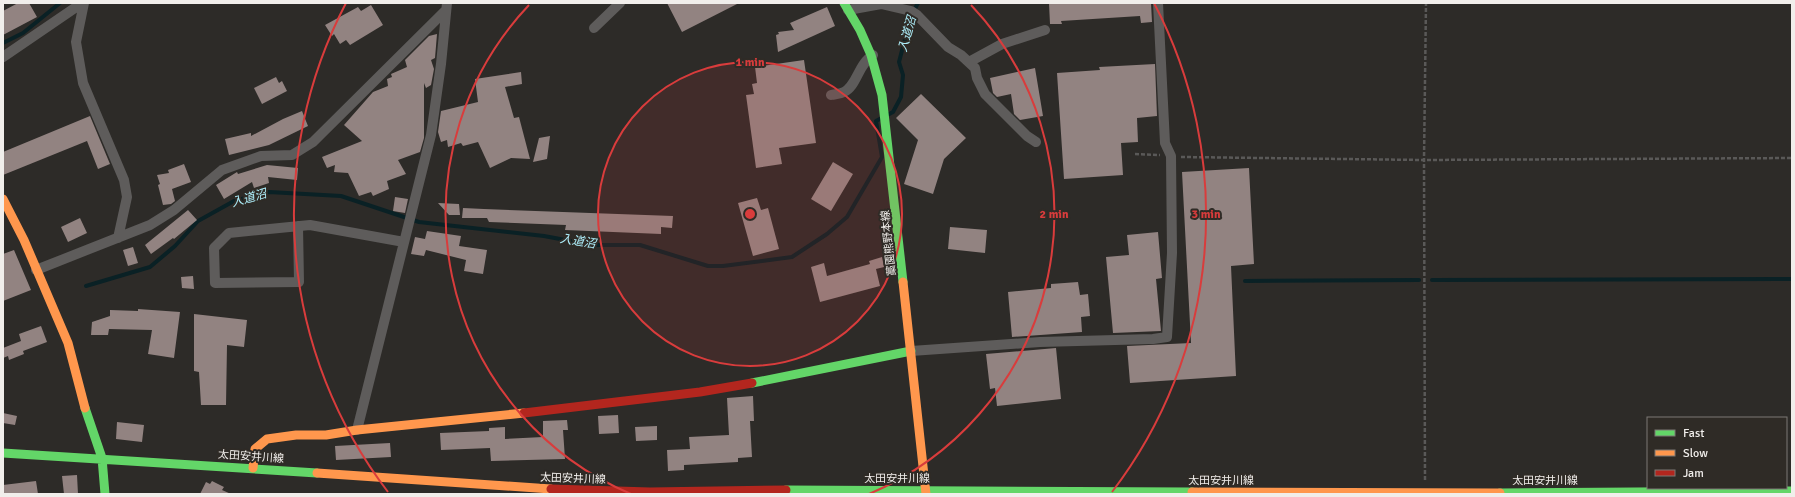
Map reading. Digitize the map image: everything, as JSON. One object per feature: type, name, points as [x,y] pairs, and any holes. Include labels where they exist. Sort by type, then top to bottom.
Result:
[{"type":"main road","name":"藁園熊野本線","points":[[846,6],[873,55],[881,84],[887,123],[926,492]]},
{"type":"main road","points":[[3,199],[24,240],[68,343],[91,429],[102,458],[105,494]]},
{"type":"main road","points":[[253,468],[255,449],[267,439],[296,435],[326,435],[357,430],[479,419],[700,392],[799,375],[912,351]]},
{"type":"main road","name":"太田安井川線","points":[[3,453],[253,468],[516,488],[650,492],[740,490],[1425,493],[1792,491]]},
{"type":"street","points":[[3,57],[83,3]]},
{"type":"street","points":[[83,3],[76,42],[83,83],[124,180],[127,197],[118,238]]},
{"type":"street","points":[[594,28],[620,3]]},
{"type":"street","points":[[912,351],[1040,342],[1153,339],[1167,337],[1172,252],[1171,156],[1165,143],[1158,3]]},
{"type":"street","points":[[846,6],[881,4],[914,13],[948,48],[969,62],[975,68],[977,78],[985,94],[1027,136],[1036,142]]},
{"type":"street","points":[[36,270],[150,225],[174,210],[222,170],[261,156],[292,155],[313,142],[446,7]]},
{"type":"street","points":[[357,430],[431,135],[441,64],[446,7]]},
{"type":"street","points":[[969,62],[1002,44],[1046,30]]},
{"type":"street","points":[[831,95],[848,89],[864,61],[873,55]]},
{"type":"street","points":[[298,226],[299,282],[215,283],[214,248],[229,233],[298,226],[310,225],[404,242]]},
{"type":"path","points":[[1425,493],[1424,160],[1426,3]]},
{"type":"path","points":[[1136,154],[1171,156],[1424,160],[1792,158]]},
{"type":"building","points":[[18,3],[29,3],[37,17],[3,35],[3,11]]},
{"type":"building","points":[[667,3],[739,3],[682,32]]},
{"type":"building","points":[[1049,3],[1151,3],[1152,22],[1141,23],[1140,16],[1061,21],[1062,24],[1050,24]]},
{"type":"building","points":[[371,5],[383,25],[350,45],[346,40],[340,44],[334,34],[332,36],[325,25],[358,7],[361,11]]},
{"type":"building","points":[[827,7],[835,26],[778,52],[776,35],[779,34],[778,32],[794,30],[790,23]]},
{"type":"building","points":[[437,34],[435,58],[431,60],[434,69],[431,85],[426,88],[424,83],[424,138],[420,152],[398,160],[406,174],[387,181],[389,189],[373,196],[371,192],[359,196],[348,173],[334,172],[335,165],[327,168],[322,157],[362,141],[344,125],[373,92],[388,86],[387,79],[392,77],[391,74],[407,67],[405,60],[429,36]]},
{"type":"building","points":[[804,60],[816,143],[779,148],[782,164],[756,168],[746,95],[754,94],[752,84],[757,83],[755,67]]},
{"type":"building","points":[[1155,64],[1157,116],[1137,118],[1138,142],[1121,143],[1123,175],[1064,179],[1057,73],[1100,70],[1099,67]]},
{"type":"building","points":[[1035,68],[1043,116],[1020,120],[1014,114],[1011,94],[997,97],[993,93],[990,78]]},
{"type":"building","points":[[521,72],[522,84],[505,87],[514,118],[519,117],[530,159],[511,158],[490,168],[478,142],[463,146],[461,143],[448,147],[447,140],[441,142],[438,132],[441,111],[478,102],[475,79]]},
{"type":"building","points":[[276,77],[279,83],[282,81],[287,91],[262,104],[254,88]]},
{"type":"building","points":[[921,94],[966,138],[944,159],[933,194],[904,184],[918,140],[896,118]]},
{"type":"building","points":[[302,111],[308,126],[269,145],[229,155],[225,139],[251,133],[251,136]]},
{"type":"building","points":[[90,116],[110,164],[98,169],[87,141],[3,175],[3,152]]},
{"type":"building","points":[[550,136],[547,159],[533,162],[539,138]]},
{"type":"building","points":[[833,162],[853,174],[831,211],[811,199]]},
{"type":"building","points":[[184,164],[191,182],[172,189],[175,201],[171,204],[163,205],[157,175],[169,173],[168,170]]},
{"type":"building","points":[[267,165],[298,168],[297,180],[268,177],[269,183],[254,188],[252,182],[224,199],[216,185],[237,172],[238,174]]},
{"type":"building","points":[[1249,168],[1254,264],[1231,266],[1236,376],[1130,383],[1127,346],[1191,343],[1182,172]]},
{"type":"building","points":[[395,197],[408,199],[405,213],[393,211]]},
{"type":"building","points":[[757,198],[761,210],[768,208],[779,249],[753,256],[738,203]]},
{"type":"building","points":[[438,203],[459,204],[460,215],[449,215]]},
{"type":"building","points":[[463,208],[673,216],[672,228],[661,227],[661,234],[565,230],[566,225],[489,222],[487,218],[462,218]]},
{"type":"building","points":[[188,210],[197,220],[174,239],[173,238],[151,254],[145,245]]},
{"type":"building","points":[[80,218],[87,233],[68,242],[61,227]]},
{"type":"building","points":[[950,227],[987,230],[985,253],[948,249]]},
{"type":"building","points":[[427,231],[461,236],[459,246],[487,250],[483,274],[464,271],[466,260],[426,250],[424,256],[411,254],[415,237],[425,239]]},
{"type":"building","points":[[1158,232],[1162,278],[1156,279],[1161,331],[1113,333],[1106,257],[1129,255],[1127,235]]},
{"type":"building","points":[[133,247],[138,263],[128,266],[123,250]]},
{"type":"building","points":[[14,250],[31,290],[3,301],[3,254]]},
{"type":"building","points":[[882,257],[884,267],[876,269],[880,286],[820,302],[811,267],[824,263],[827,276],[870,264],[869,261]]},
{"type":"building","points":[[193,276],[194,289],[182,288],[181,277]]},
{"type":"building","points":[[1078,282],[1080,295],[1088,294],[1090,316],[1081,317],[1082,332],[1012,337],[1008,292],[1051,288],[1051,284]]},
{"type":"building","points":[[138,309],[180,312],[174,358],[148,354],[152,330],[109,329],[108,335],[91,335],[92,322],[110,316],[110,310],[138,311]]},
{"type":"building","points":[[194,314],[247,320],[244,347],[227,345],[226,405],[201,405],[199,372],[194,371]]},
{"type":"building","points":[[41,326],[47,342],[23,351],[24,354],[9,360],[8,356],[3,358],[3,348],[21,341],[19,334]]},
{"type":"building","points":[[1056,348],[1061,399],[997,406],[995,388],[990,389],[986,354]]},
{"type":"building","points":[[753,396],[754,421],[750,421],[752,457],[738,458],[738,462],[684,465],[684,470],[668,471],[667,450],[690,449],[689,437],[729,435],[727,398]]},
{"type":"building","points":[[3,413],[17,416],[15,425],[3,423]]},
{"type":"building","points":[[618,415],[619,433],[599,434],[598,416]]},
{"type":"building","points":[[567,420],[568,430],[563,430],[565,459],[491,461],[490,448],[441,450],[440,433],[489,431],[489,428],[505,427],[505,439],[543,437],[543,421]]},
{"type":"building","points":[[117,422],[144,425],[142,442],[116,439]]},
{"type":"building","points":[[657,426],[657,440],[636,441],[635,427]]},
{"type":"building","points":[[390,443],[391,457],[336,460],[335,446]]},
{"type":"building","points":[[77,475],[78,494],[64,494],[62,476]]},
{"type":"building","points":[[36,481],[38,494],[3,494],[3,485]]},
{"type":"building","points":[[212,481],[224,487],[222,490],[231,494],[200,494],[206,482],[210,484]]},
{"type":"waterway","points":[[3,43],[23,33],[60,3]]},
{"type":"waterway","name":"入道沼","points":[[86,286],[150,267],[175,246],[198,221],[234,201],[269,192],[341,196],[419,222],[544,236],[592,245],[640,245],[708,266],[723,266],[792,257],[827,234],[847,217],[882,157],[876,121],[893,112],[901,97],[903,75],[899,62],[911,16],[918,3]]},
{"type":"waterway","points":[[1432,280],[1792,279]]},
{"type":"waterway","points":[[1245,281],[1419,280]]},
{"type":"traffic: fast","points":[[844,3],[860,30],[871,55],[882,95],[903,282]]},
{"type":"traffic: fast","points":[[752,383],[911,351]]},
{"type":"traffic: fast","points":[[85,408],[102,458],[105,494]]},
{"type":"traffic: fast","points":[[3,453],[317,473]]},
{"type":"traffic: fast","points":[[786,490],[1192,492]]},
{"type":"traffic: fast","points":[[1500,493],[1792,491]]},
{"type":"traffic: slow","points":[[3,199],[24,240],[68,343],[85,408]]},
{"type":"traffic: slow","points":[[903,282],[926,494]]},
{"type":"traffic: slow","points":[[253,468],[255,449],[267,439],[296,435],[326,435],[357,430],[524,413]]},
{"type":"traffic: slow","points":[[317,473],[551,489]]},
{"type":"traffic: slow","points":[[1192,492],[1500,493]]},
{"type":"traffic: jam","points":[[524,413],[700,392],[752,383]]},
{"type":"traffic: jam","points":[[551,489],[650,492],[786,490]]}]
